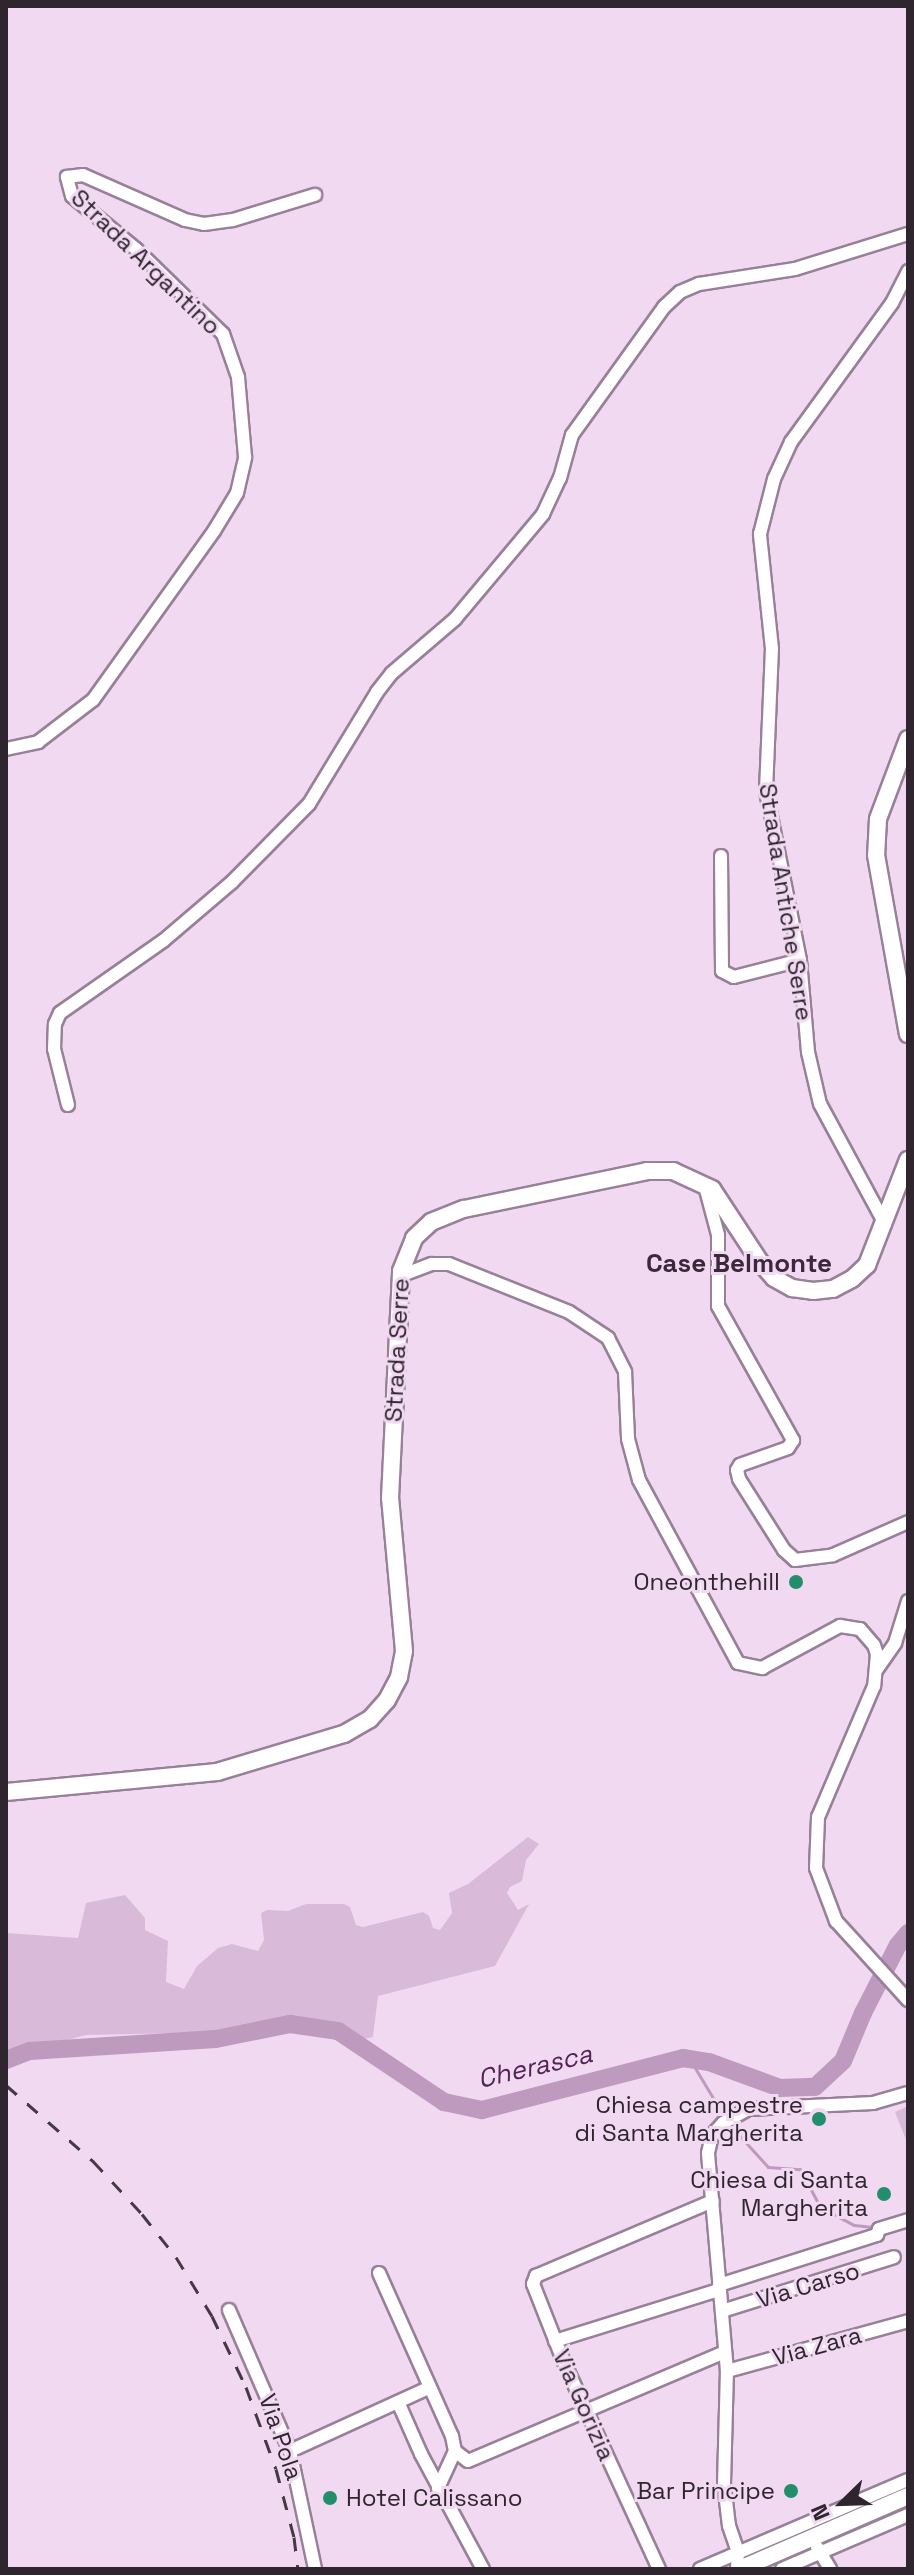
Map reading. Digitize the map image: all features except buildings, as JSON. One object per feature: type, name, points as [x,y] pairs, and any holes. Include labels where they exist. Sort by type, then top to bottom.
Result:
[{"type":"main road","points":[[908,739],[878,819],[876,855],[908,1034]]},
{"type":"main road","points":[[705,1183],[722,1200],[760,1262],[774,1278],[792,1288],[813,1291],[833,1289],[852,1279],[867,1265],[908,1160]]},
{"type":"main road","name":"Strada Serre","points":[[6,1792],[217,1772],[344,1734],[370,1719],[387,1700],[399,1677],[404,1651],[390,1498],[400,1276],[405,1254],[414,1238],[431,1222],[454,1212],[647,1171],[673,1171],[705,1183]]},
{"type":"main road","points":[[739,2563],[808,2540],[908,2496]]},
{"type":"street","name":"Strada Argantino","points":[[6,749],[38,742],[93,700],[214,531],[237,493],[245,457],[238,377],[223,334],[170,281],[72,196],[67,177],[83,175],[185,220],[204,224],[233,220],[315,195]]},
{"type":"street","points":[[68,1105],[54,1049],[55,1024],[60,1013],[82,994],[163,941],[232,882],[309,804],[377,692],[392,673],[455,619],[543,514],[560,478],[572,435],[664,307],[680,292],[699,284],[795,269],[908,234]]},
{"type":"street","name":"Strada Antiche Serre","points":[[885,1224],[820,1104],[808,1052],[800,960],[766,791],[772,649],[760,534],[774,479],[802,423],[892,303],[908,271]]},
{"type":"street","points":[[721,856],[722,971],[734,977],[800,960]]},
{"type":"street","points":[[705,1183],[718,1235],[718,1306],[793,1440],[788,1448],[740,1465],[737,1477],[784,1550],[795,1560],[833,1555],[908,1522]]},
{"type":"street","points":[[400,1276],[432,1264],[449,1264],[569,1312],[597,1327],[615,1348],[625,1372],[628,1439],[639,1480],[738,1663],[762,1668],[828,1629],[850,1625],[860,1629],[874,1645],[877,1669]]},
{"type":"street","points":[[905,1996],[832,1915],[819,1882],[815,1849],[823,1800],[858,1725],[877,1669],[895,1643],[908,1601]]},
{"type":"street","points":[[739,2563],[729,2526],[724,2484],[727,2371],[708,2153],[712,2135],[727,2120],[761,2107],[873,2103],[908,2093]]},
{"type":"street","name":"Via Gorizia","points":[[659,2569],[555,2341],[533,2284],[536,2276],[713,2201]]},
{"type":"street","points":[[555,2341],[877,2235],[879,2229],[908,2220]]},
{"type":"street","name":"Via Carso","points":[[722,2311],[894,2257]]},
{"type":"street","points":[[379,2273],[428,2388],[443,2411],[455,2451],[468,2461],[586,2408],[725,2352]]},
{"type":"street","name":"Via Pola","points":[[229,2310],[290,2451],[315,2569]]},
{"type":"street","name":"Via Zara","points":[[727,2371],[908,2321]]},
{"type":"street","points":[[290,2451],[428,2388]]},
{"type":"street","points":[[398,2402],[432,2484],[476,2564]]},
{"type":"street","points":[[432,2484],[449,2466],[455,2451]]},
{"type":"street","points":[[421,2454],[449,2466]]},
{"type":"street","points":[[700,2569],[739,2563],[908,2480]]},
{"type":"street","points":[[782,2569],[908,2515]]},
{"type":"street","points":[[808,2540],[823,2551],[830,2569]]},
{"type":"shaded area","points":[[528,1837],[539,1844],[526,1860],[522,1881],[510,1887],[507,1893],[518,1910],[529,1904],[495,1966],[378,1996],[373,2037],[359,2040],[344,2030],[321,2024],[281,2022],[233,2032],[86,2035],[6,2056],[6,1933],[78,1938],[86,1903],[125,1895],[145,1918],[145,1930],[168,1941],[166,1982],[184,1989],[197,1966],[218,1948],[232,1944],[258,1951],[264,1940],[261,1913],[267,1910],[288,1911],[306,1904],[344,1904],[350,1907],[356,1925],[363,1927],[423,1912],[429,1916],[433,1928],[440,1930],[452,1913],[449,1893],[468,1884]]},
{"type":"shaded area","points":[[908,2106],[908,2145],[895,2112]]},
{"type":"waterway","name":"Cherasca","points":[[6,2060],[30,2051],[216,2039],[290,2024],[338,2031],[444,2102],[482,2110],[683,2058],[709,2062],[780,2088],[815,2087],[843,2061],[863,2013],[898,1945],[908,1933]]},
{"type":"waterway","points":[[689,2058],[725,2118]]},
{"type":"waterway","points":[[729,2124],[768,2167],[800,2169],[820,2207],[854,2225],[873,2227]]},
{"type":"railway","points":[[6,2085],[93,2161],[142,2214],[176,2257],[212,2316],[246,2387],[276,2469],[294,2537],[298,2569]]},
{"type":"place","name":"Oneonthehill","points":[[796,1582]]},
{"type":"place","name":"Chiesa campestre di Santa Margherita","points":[[819,2119]]},
{"type":"place","name":"Chiesa di Santa Margherita","points":[[884,2194]]},
{"type":"place","name":"Bar Principe","points":[[791,2491]]},
{"type":"place","name":"Hotel Calissano","points":[[330,2498]]},
{"type":"district","name":"Case Belmonte","points":[[739,1264]]}]
